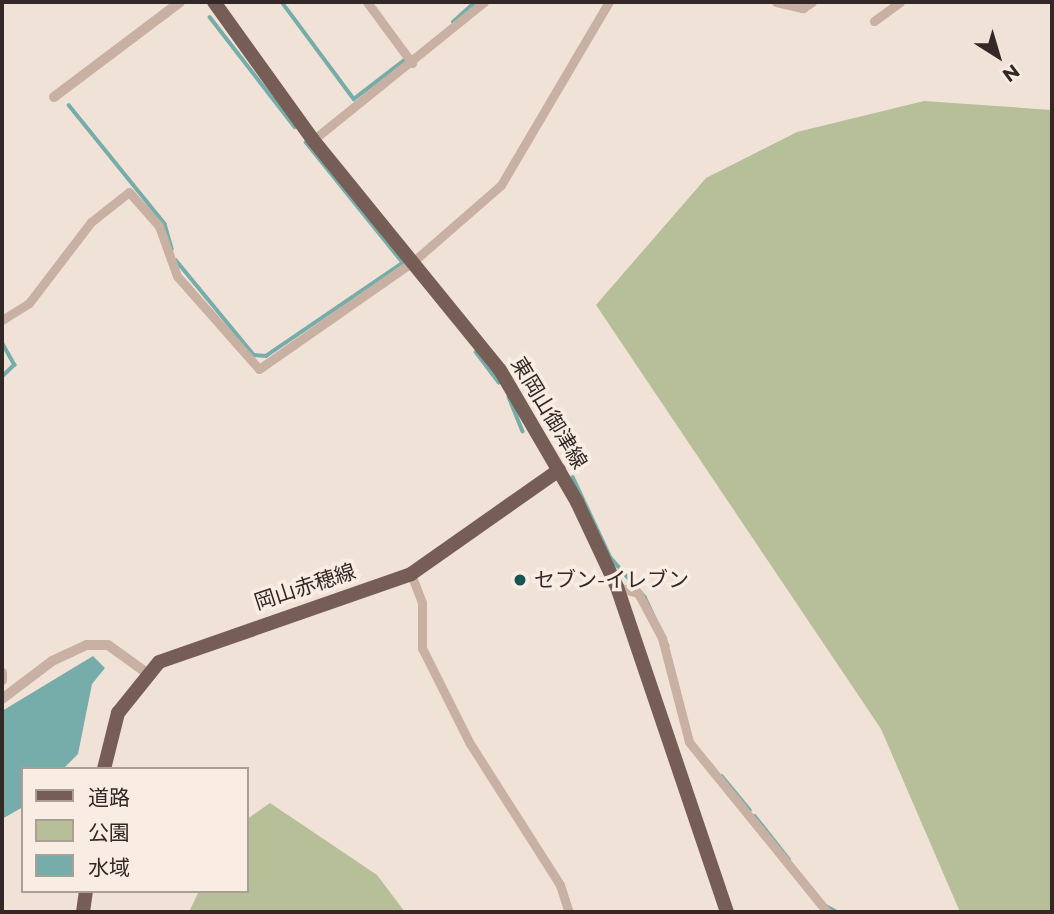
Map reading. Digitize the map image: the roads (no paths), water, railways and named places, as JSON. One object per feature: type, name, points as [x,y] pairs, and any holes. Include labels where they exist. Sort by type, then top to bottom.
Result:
[{"type":"main road","name":"東岡山御津線","points":[[214,2],[313,140],[415,260],[500,370],[559,470],[617,587],[727,912]]},
{"type":"main road","name":"岡山赤穂線","points":[[104,767],[118,713],[147,673],[173,654],[411,574],[559,470]]},
{"type":"main road","points":[[83,912],[86,893]]},
{"type":"street","points":[[54,97],[180,2]]},
{"type":"street","points":[[367,2],[409,59]]},
{"type":"street","points":[[313,140],[409,59],[484,2]]},
{"type":"street","points":[[2,320],[29,303],[91,222],[129,192],[159,226],[177,276],[259,369],[415,260],[501,185],[609,2]]},
{"type":"street","points":[[776,2],[803,8],[812,2]]},
{"type":"street","points":[[874,21],[900,2]]},
{"type":"street","points":[[411,574],[422,603],[422,648],[468,742],[560,885],[569,912]]},
{"type":"street","points":[[617,587],[638,593],[662,638],[689,742],[827,912]]},
{"type":"street","points":[[2,699],[52,661],[87,645],[108,645],[147,673]]},
{"type":"street","points":[[2,672],[2,680]]},
{"type":"water","points":[[93,656],[105,668],[92,684],[78,754],[65,767],[21,767],[21,808],[2,819],[2,711]]},
{"type":"waterway","points":[[282,2],[354,99],[406,59]]},
{"type":"waterway","points":[[453,22],[475,2]]},
{"type":"waterway","points":[[210,17],[295,127]]},
{"type":"waterway","points":[[69,105],[165,224],[172,249]]},
{"type":"waterway","points":[[306,142],[401,260]]},
{"type":"waterway","points":[[176,260],[254,355],[266,356],[404,262]]},
{"type":"waterway","points":[[2,342],[15,365],[2,377]]},
{"type":"waterway","points":[[476,352],[499,382]]},
{"type":"waterway","points":[[509,397],[523,431]]},
{"type":"waterway","points":[[573,477],[611,558],[645,597],[668,646]]},
{"type":"waterway","points":[[722,776],[750,810]]},
{"type":"waterway","points":[[755,816],[789,859]]},
{"type":"waterway","points":[[826,906],[837,912]]},
{"type":"place","name":"セブン-イレブン","points":[[520,580]]}]
